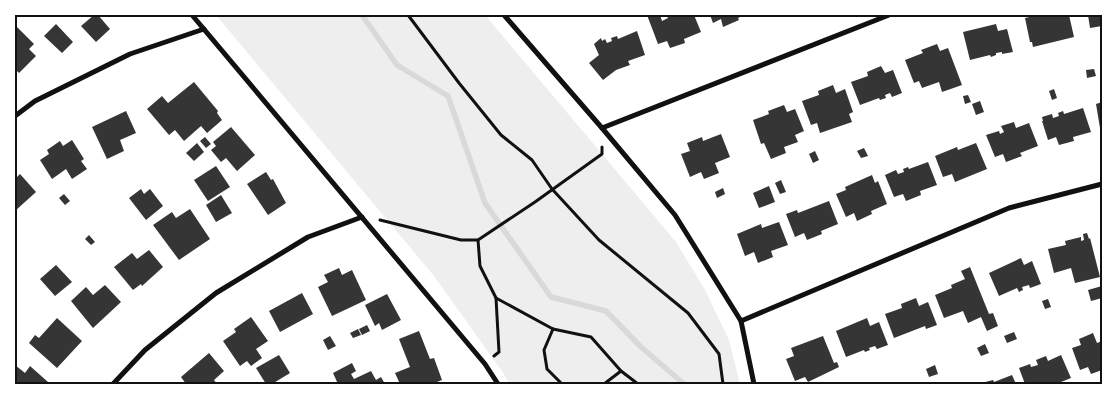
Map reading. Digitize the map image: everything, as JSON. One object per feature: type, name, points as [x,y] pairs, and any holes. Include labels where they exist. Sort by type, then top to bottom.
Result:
[{"type":"street","points":[[192,15],[485,364],[498,384]]},
{"type":"street","points":[[504,15],[675,216],[741,321],[754,384]]},
{"type":"street","points":[[602,128],[889,15]]},
{"type":"street","points":[[15,116],[35,101],[130,54],[204,29]]},
{"type":"street","points":[[741,321],[1010,208],[1102,184]]},
{"type":"street","points":[[113,384],[144,350],[216,293],[308,237],[362,217]]},
{"type":"path","points":[[408,15],[459,84],[501,134],[532,160],[552,189],[599,240],[688,313],[719,354],[723,384]]},
{"type":"path","points":[[362,217],[397,223],[461,240],[478,240],[536,202],[602,154]]},
{"type":"path","points":[[478,240],[480,266],[496,298],[499,352],[485,364]]},
{"type":"path","points":[[496,298],[552,329],[591,337],[621,371],[638,384]]},
{"type":"path","points":[[552,329],[544,350],[547,369],[562,384]]},
{"type":"path","points":[[604,384],[621,371]]},
{"type":"shaded area","points":[[216,15],[485,15],[676,242],[705,290],[729,340],[740,384],[509,384],[504,374],[434,276]]},
{"type":"building","points":[[94,15],[98,15],[110,29],[96,42],[81,26]]},
{"type":"building","points":[[647,15],[660,15],[662,21],[670,15],[694,15],[701,32],[684,39],[685,43],[670,48],[667,41],[658,44]]},
{"type":"building","points":[[710,15],[744,15],[738,18],[739,20],[723,27],[721,19],[713,23]]},
{"type":"building","points":[[1039,15],[1069,15],[1074,37],[1033,47],[1032,42],[1030,42],[1025,18]]},
{"type":"building","points":[[1088,15],[1102,15],[1102,26],[1090,28]]},
{"type":"building","points":[[56,24],[73,42],[62,53],[44,36]]},
{"type":"building","points":[[996,24],[998,31],[1007,29],[1013,52],[996,53],[996,55],[991,57],[990,55],[970,60],[963,32]]},
{"type":"building","points":[[15,25],[34,44],[29,49],[36,56],[19,73],[15,69]]},
{"type":"building","points":[[637,31],[645,55],[628,61],[630,65],[616,70],[603,80],[589,63],[599,55],[594,44],[601,38],[602,41],[605,39],[607,43],[612,41],[611,38],[617,36],[618,39]]},
{"type":"building","points":[[937,44],[940,51],[948,48],[962,85],[942,92],[939,82],[922,88],[919,81],[914,83],[905,60],[923,53],[921,50]]},
{"type":"building","points":[[881,66],[885,73],[893,70],[902,93],[892,97],[890,93],[885,95],[886,98],[880,100],[879,98],[860,105],[851,82],[868,76],[867,72]]},
{"type":"building","points":[[1094,69],[1096,76],[1087,78],[1086,70]]},
{"type":"building","points":[[194,82],[218,111],[217,113],[222,120],[207,133],[201,126],[184,141],[175,130],[169,135],[147,109],[162,96],[168,103]]},
{"type":"building","points":[[833,85],[836,93],[845,89],[853,112],[849,114],[852,122],[820,133],[817,123],[811,125],[802,101],[819,95],[818,91]]},
{"type":"building","points":[[1054,89],[1057,98],[1052,100],[1049,91]]},
{"type":"building","points":[[968,95],[971,102],[965,104],[963,96]]},
{"type":"building","points":[[980,101],[984,112],[976,115],[972,104]]},
{"type":"building","points":[[1102,102],[1102,127],[1100,128],[1096,104]]},
{"type":"building","points":[[784,105],[787,112],[795,109],[804,131],[795,135],[798,142],[784,147],[786,153],[771,159],[764,143],[761,144],[753,120],[769,114],[768,111]]},
{"type":"building","points":[[1083,108],[1091,132],[1073,137],[1074,141],[1059,145],[1056,137],[1048,140],[1042,117],[1052,114],[1053,118],[1059,116],[1058,113],[1063,111],[1064,114]]},
{"type":"building","points":[[126,111],[136,133],[120,140],[124,151],[107,159],[92,127]]},
{"type":"building","points":[[1014,122],[1016,128],[1029,123],[1038,146],[1020,153],[1022,156],[1006,162],[1003,154],[995,157],[986,135],[999,131],[1000,134],[1004,132],[1001,126]]},
{"type":"building","points":[[231,127],[255,155],[237,171],[226,158],[221,162],[211,150],[216,146],[213,142]]},
{"type":"building","points":[[721,134],[730,157],[715,163],[719,173],[704,179],[701,172],[690,177],[681,154],[690,151],[687,143],[702,137],[703,141]]},
{"type":"building","points":[[205,137],[211,144],[206,148],[200,141]]},
{"type":"building","points":[[72,140],[84,159],[81,161],[87,169],[72,179],[66,169],[52,179],[40,160],[49,154],[47,150],[60,141],[63,146]]},
{"type":"building","points":[[197,143],[204,152],[194,161],[186,153]]},
{"type":"building","points":[[976,143],[987,169],[955,182],[952,174],[943,177],[935,156],[957,147],[958,150]]},
{"type":"building","points":[[864,148],[868,156],[861,158],[857,151]]},
{"type":"building","points":[[815,151],[819,160],[813,163],[809,154]]},
{"type":"building","points":[[928,162],[937,185],[920,191],[921,195],[906,201],[903,194],[894,197],[885,175],[896,170],[898,174],[904,172],[903,169],[908,167],[909,169]]},
{"type":"building","points":[[216,166],[230,187],[208,201],[194,180]]},
{"type":"building","points":[[266,172],[271,180],[273,179],[286,203],[268,215],[247,184]]},
{"type":"building","points":[[20,174],[36,192],[15,211],[15,179]]},
{"type":"building","points":[[872,175],[875,183],[878,181],[887,204],[871,211],[872,214],[857,221],[854,213],[846,217],[836,194],[846,190],[845,187]]},
{"type":"building","points":[[781,180],[786,192],[780,194],[775,183]]},
{"type":"building","points":[[769,186],[775,202],[759,208],[753,193]]},
{"type":"building","points":[[723,188],[725,194],[717,198],[715,192]]},
{"type":"building","points":[[141,189],[144,194],[150,189],[163,206],[146,220],[129,198]]},
{"type":"building","points":[[64,194],[70,201],[65,205],[59,198]]},
{"type":"building","points":[[221,195],[232,213],[216,222],[206,205]]},
{"type":"building","points":[[829,201],[838,224],[821,231],[822,234],[807,240],[804,233],[795,237],[786,214],[797,210],[798,213]]},
{"type":"building","points":[[190,209],[210,239],[179,260],[153,225],[172,212],[176,218]]},
{"type":"building","points":[[779,222],[788,245],[771,251],[773,257],[758,263],[754,252],[745,256],[737,234],[761,224],[762,228]]},
{"type":"building","points":[[1087,233],[1100,277],[1075,283],[1071,268],[1054,273],[1048,249],[1066,245],[1065,241],[1081,237],[1081,241],[1084,240],[1083,234]]},
{"type":"building","points":[[89,235],[95,242],[91,245],[85,239]]},
{"type":"building","points":[[149,250],[163,267],[142,286],[141,284],[133,290],[114,267],[132,253],[137,259]]},
{"type":"building","points":[[1021,258],[1024,265],[1032,261],[1041,284],[1030,288],[1029,285],[1022,287],[1023,290],[1019,292],[1017,288],[999,296],[989,273]]},
{"type":"building","points":[[56,265],[72,282],[55,296],[40,279]]},
{"type":"building","points":[[970,267],[989,314],[993,313],[998,326],[987,331],[981,317],[968,323],[963,311],[944,318],[935,295],[952,288],[951,285],[965,279],[961,271]]},
{"type":"building","points":[[339,268],[342,275],[352,270],[366,300],[332,316],[318,287],[328,282],[324,275]]},
{"type":"building","points":[[105,285],[121,302],[93,328],[71,301],[86,287],[93,295]]},
{"type":"building","points":[[1102,286],[1102,298],[1091,301],[1088,290]]},
{"type":"building","points":[[302,293],[313,314],[280,332],[269,311]]},
{"type":"building","points":[[387,294],[401,320],[382,330],[379,323],[375,326],[365,305]]},
{"type":"building","points":[[916,298],[919,306],[928,302],[937,325],[926,329],[925,326],[894,338],[885,314],[902,308],[901,304]]},
{"type":"building","points":[[1048,299],[1051,307],[1045,309],[1042,301]]},
{"type":"building","points":[[251,317],[268,341],[256,349],[262,358],[251,366],[247,361],[240,366],[223,341],[236,332],[234,329]]},
{"type":"building","points":[[57,318],[82,341],[57,368],[29,343],[35,335],[39,338]]},
{"type":"building","points":[[867,318],[870,326],[879,322],[888,345],[877,349],[875,346],[865,352],[864,350],[846,357],[836,331]]},
{"type":"building","points":[[367,325],[370,331],[362,335],[359,329]]},
{"type":"building","points":[[358,329],[361,335],[353,338],[350,333]]},
{"type":"building","points":[[419,331],[430,359],[434,358],[442,380],[432,384],[400,384],[395,373],[410,367],[399,339]]},
{"type":"building","points":[[1014,332],[1017,339],[1007,343],[1004,336]]},
{"type":"building","points":[[1093,333],[1097,343],[1102,341],[1102,370],[1091,374],[1088,367],[1080,370],[1072,348],[1081,345],[1079,339]]},
{"type":"building","points":[[330,336],[336,346],[328,350],[323,340]]},
{"type":"building","points":[[823,336],[834,363],[837,362],[839,367],[808,382],[805,377],[795,381],[786,359],[794,356],[791,348]]},
{"type":"building","points":[[985,344],[989,353],[981,356],[977,348]]},
{"type":"building","points":[[209,353],[224,371],[214,380],[217,384],[186,384],[181,377]]},
{"type":"building","points":[[279,355],[290,373],[272,384],[266,384],[256,368]]},
{"type":"building","points":[[1061,355],[1071,378],[1056,384],[1025,384],[1019,368],[1030,364],[1031,367],[1038,365],[1036,360],[1046,356],[1048,361]]},
{"type":"building","points":[[352,363],[356,371],[351,374],[354,379],[371,371],[376,380],[381,377],[385,384],[338,384],[333,373]]},
{"type":"building","points":[[15,365],[25,373],[30,366],[48,382],[47,384],[15,384]]},
{"type":"building","points":[[935,365],[938,374],[929,377],[926,369]]},
{"type":"building","points":[[1012,375],[1016,384],[978,384],[993,380],[994,382]]},
{"type":"waterway","points":[[362,15],[397,65],[448,96],[485,203],[551,297],[606,311],[641,347],[684,384]]}]
